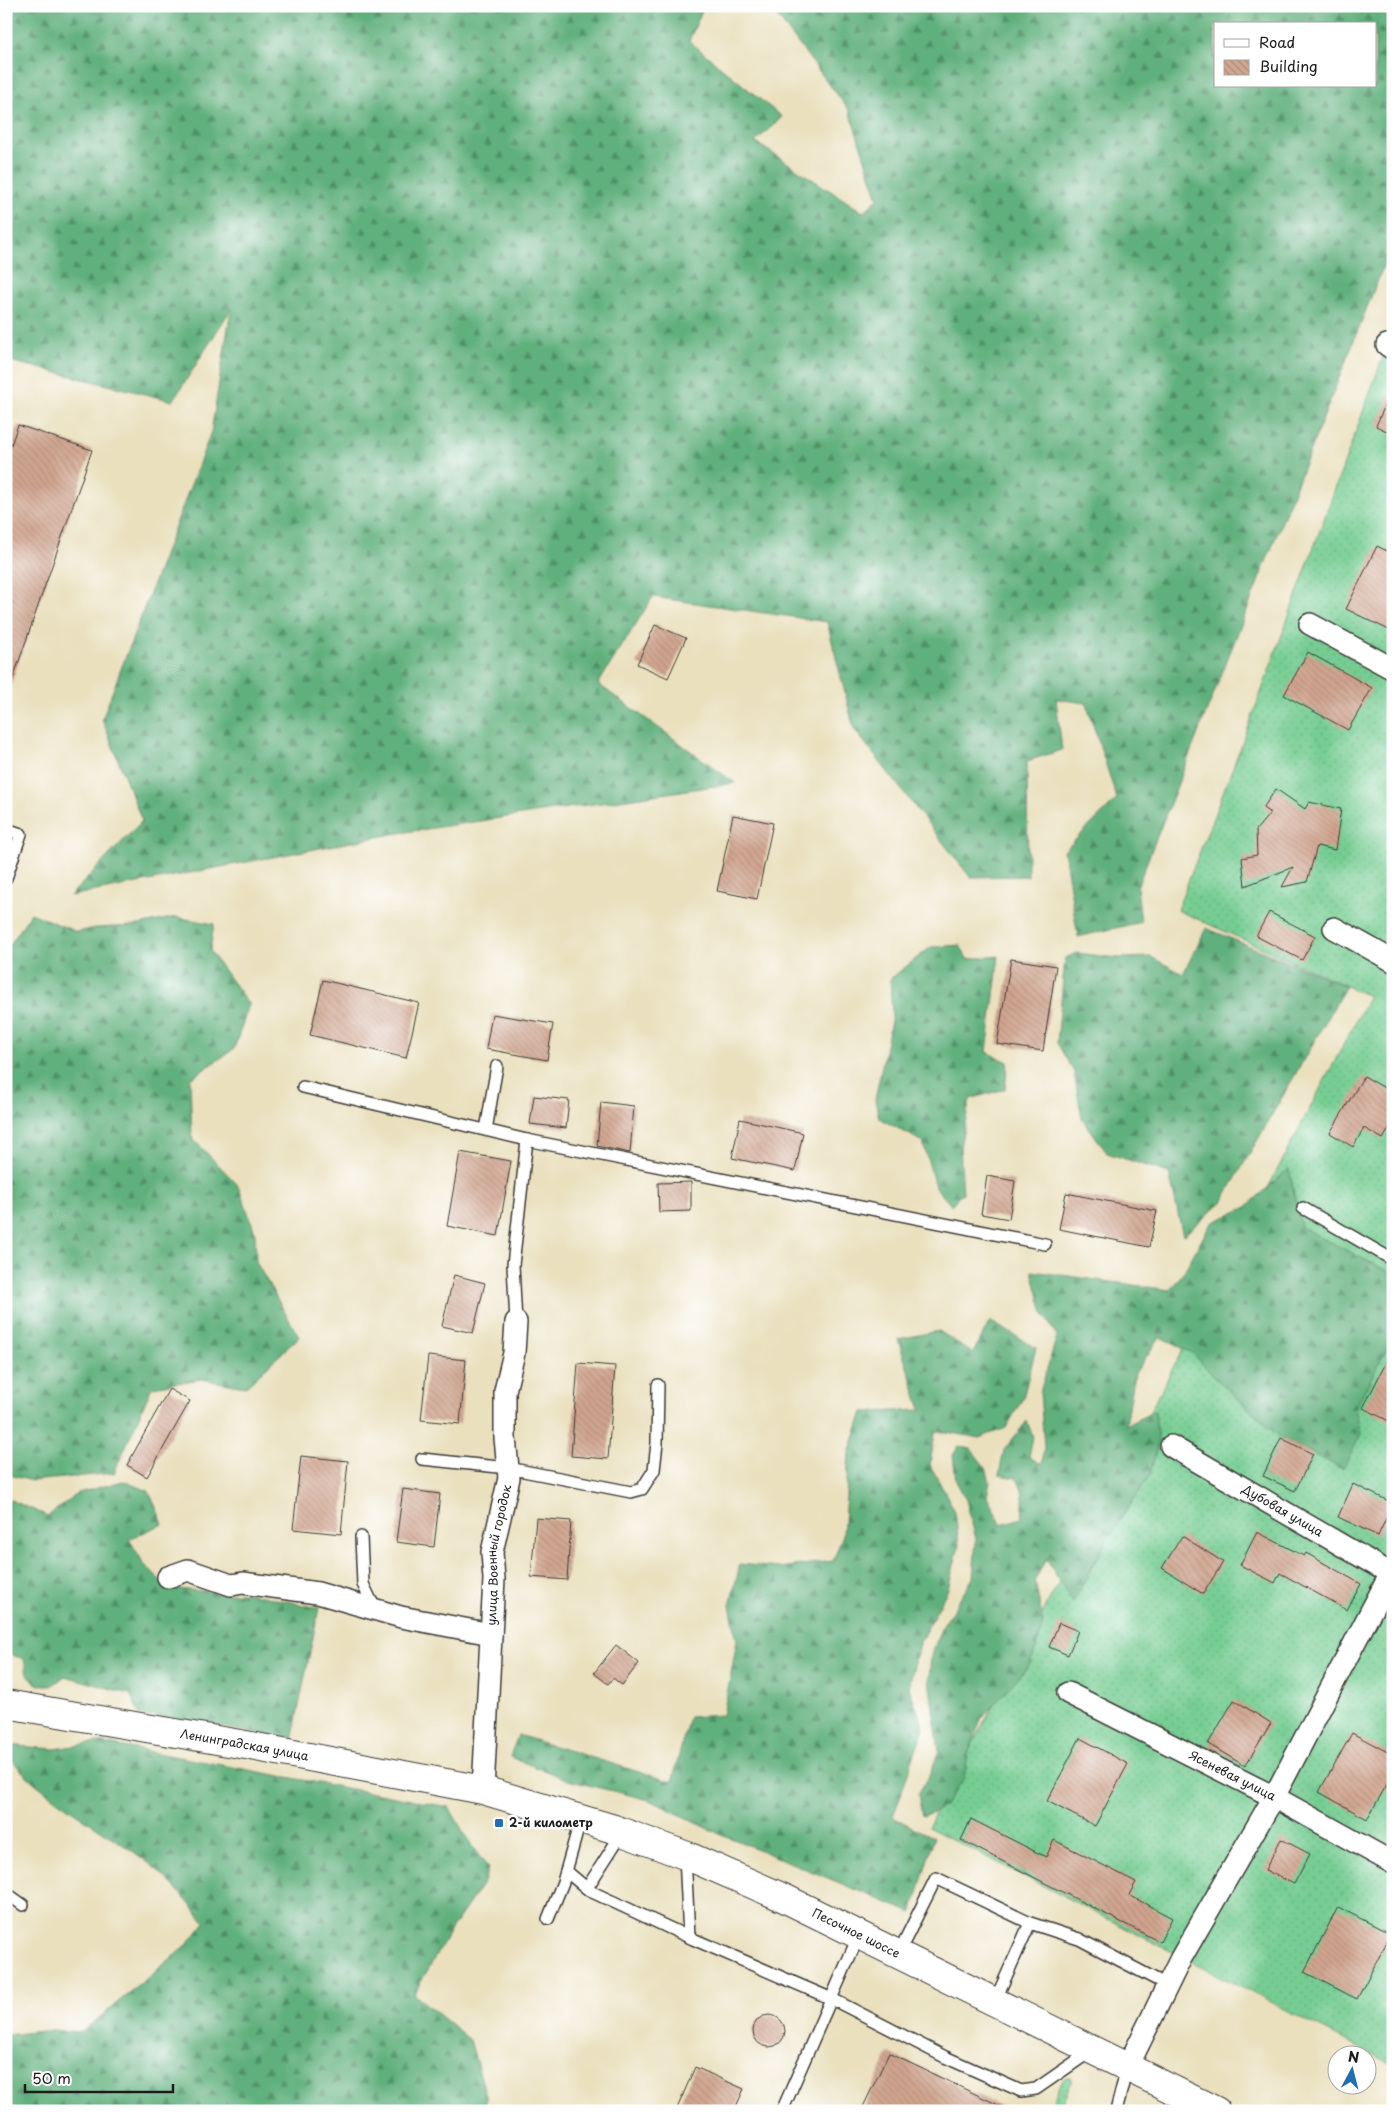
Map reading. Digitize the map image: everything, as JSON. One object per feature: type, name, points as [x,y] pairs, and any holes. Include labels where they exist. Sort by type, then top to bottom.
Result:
[{"type":"main road","name":"Ленинградская улица","points":[[6,1704],[246,1745],[483,1790]]},
{"type":"main road","name":"Песочное шоссе","points":[[483,1790],[623,1832],[685,1855],[784,1898],[1216,2111]]},
{"type":"street","points":[[1310,624],[1393,669]]},
{"type":"street","points":[[1334,928],[1393,961]]},
{"type":"street","name":"улица Военный городок","points":[[483,1790],[494,1579],[492,1552],[498,1517],[507,1489],[505,1391],[514,1353],[516,1322]]},
{"type":"street","name":"Дубовая улица","points":[[1171,1446],[1392,1573]]},
{"type":"street","points":[[168,1577],[188,1570],[231,1585],[243,1583],[318,1592],[376,1610],[432,1624],[491,1634]]},
{"type":"street","points":[[1127,2068],[1167,1985],[1274,1797],[1392,1573]]},
{"type":"street","name":"Ясеневая улица","points":[[1068,1693],[1274,1797],[1393,1864]]},
{"type":"lane","points":[[6,829],[21,834],[6,878]]},
{"type":"lane","points":[[486,1130],[497,1066]]},
{"type":"lane","points":[[303,1087],[527,1140],[1045,1244]]},
{"type":"lane","points":[[516,1322],[513,1265],[527,1140]]},
{"type":"lane","points":[[1303,1208],[1393,1260]]},
{"type":"lane","points":[[422,1459],[508,1468],[631,1492],[642,1489],[654,1470],[657,1443],[658,1386]]},
{"type":"lane","points":[[362,1537],[363,1584],[376,1610]]},
{"type":"lane","points":[[548,1919],[566,1871],[581,1818]]},
{"type":"lane","points":[[587,1888],[623,1832]]},
{"type":"lane","points":[[685,1855],[689,1937]]},
{"type":"lane","points":[[566,1871],[587,1888],[689,1937],[832,1999],[945,2057],[1021,2091],[1036,2089],[1092,2050]]},
{"type":"lane","points":[[898,1954],[936,1878],[1030,1923],[1079,1939],[1167,1985]]},
{"type":"lane","points":[[6,1893],[23,1905]]},
{"type":"lane","points":[[995,2001],[1030,1923]]},
{"type":"lane","points":[[782,2111],[859,1935]]},
{"type":"lane","points":[[1116,2111],[1127,2068]]},
{"type":"green space","points":[[6,6],[704,6],[689,41],[782,117],[755,142],[863,212],[878,199],[849,110],[780,20],[766,6],[1393,6],[1393,242],[1137,887],[1141,922],[1078,937],[1064,851],[1117,799],[1086,703],[1056,699],[1062,750],[1027,761],[1028,876],[970,877],[854,729],[827,622],[653,597],[598,684],[735,783],[393,834],[70,896],[142,821],[102,719],[211,432],[231,309],[173,401],[6,360]]},
{"type":"green space","points":[[1393,329],[1393,2065],[1376,2056],[1376,2044],[1352,2044],[928,1827],[1369,996],[1177,910],[1247,731]]},
{"type":"green space","points":[[31,913],[77,932],[95,928],[134,926],[176,917],[214,924],[210,951],[249,1005],[234,1049],[190,1079],[192,1138],[238,1185],[255,1232],[256,1262],[299,1337],[245,1387],[201,1379],[152,1387],[114,1473],[32,1481],[6,1474],[6,951]]},
{"type":"green space","points":[[1206,928],[1346,986],[1222,1202],[1183,1236],[1169,1173],[1107,1153],[1082,1118],[1074,1072],[1057,1043],[1065,958],[1077,953],[1118,958],[1151,957],[1183,974]]},
{"type":"green space","points":[[960,945],[967,959],[999,956],[987,1052],[1008,1062],[1005,1089],[970,1099],[960,1147],[963,1193],[951,1205],[935,1187],[923,1142],[879,1118],[875,1100],[892,1016],[890,979],[931,947]]},
{"type":"green space","points":[[1289,1169],[1301,1227],[1393,1274],[1393,1338],[1355,1408],[1361,1434],[1343,1469],[1281,1438],[1213,1376],[1194,1354],[1160,1337],[1135,1373],[1126,1425],[1155,1411],[1158,1442],[1150,1475],[1104,1545],[1073,1603],[1046,1559],[1035,1580],[1043,1623],[1038,1644],[1029,1666],[981,1719],[968,1755],[964,1778],[945,1805],[934,1813],[922,1816],[918,1794],[930,1774],[939,1751],[929,1680],[931,1656],[941,1629],[973,1578],[976,1539],[966,1500],[956,1481],[953,1455],[959,1446],[971,1449],[986,1468],[990,1482],[987,1496],[1001,1524],[1022,1518],[1023,1497],[1019,1483],[1016,1478],[999,1475],[1004,1450],[1027,1421],[1033,1437],[1029,1457],[1042,1464],[1044,1448],[1040,1392],[1057,1336],[1043,1313],[1032,1271],[1170,1290],[1183,1273],[1211,1223],[1245,1208]]},
{"type":"green space","points":[[990,1321],[1036,1348],[1023,1398],[1006,1428],[979,1438],[947,1432],[935,1432],[930,1465],[955,1511],[959,1545],[948,1589],[919,1644],[909,1688],[924,1728],[893,1817],[934,1838],[912,1913],[709,1829],[650,1800],[571,1781],[510,1757],[518,1735],[672,1782],[689,1717],[723,1715],[737,1641],[730,1605],[740,1564],[778,1568],[833,1561],[843,1535],[849,1453],[863,1412],[921,1410],[898,1339],[939,1331],[973,1353]]},
{"type":"green space","points":[[123,1481],[149,1491],[163,1524],[129,1539],[144,1564],[167,1588],[248,1593],[319,1608],[292,1740],[194,1722],[140,1715],[130,1694],[65,1676],[53,1685],[38,1685],[27,1675],[24,1659],[6,1653],[6,1498],[48,1516],[78,1493]]},
{"type":"green space","points":[[98,1742],[449,1807],[471,1845],[488,1868],[484,1882],[450,1931],[414,1994],[470,2040],[487,2099],[481,2111],[6,2111],[6,2035],[52,2030],[82,2032],[187,1945],[205,1922],[172,1884],[150,1864],[44,1791],[11,1758],[6,1745],[55,1749]]},
{"type":"green space","points":[[1067,2077],[1071,2079],[1071,2083],[1058,2111],[1048,2111],[1063,2079]]},
{"type":"building","points":[[1393,386],[1393,434],[1376,426]]},
{"type":"building","points":[[18,425],[92,450],[9,690],[6,689],[6,459]]},
{"type":"building","points":[[1377,546],[1393,554],[1393,632],[1346,609]]},
{"type":"building","points":[[655,625],[686,638],[668,678],[637,664]]},
{"type":"building","points":[[1308,652],[1372,688],[1348,730],[1284,695]]},
{"type":"building","points":[[1276,789],[1305,809],[1309,802],[1341,809],[1335,850],[1317,846],[1307,882],[1282,887],[1293,867],[1245,886],[1242,858],[1257,855],[1256,830],[1270,813],[1263,808]]},
{"type":"building","points":[[733,815],[773,823],[757,899],[717,891]]},
{"type":"building","points":[[1269,912],[1315,936],[1302,960],[1256,936]]},
{"type":"building","points":[[1011,959],[1056,966],[1043,1051],[997,1044]]},
{"type":"building","points":[[323,980],[419,1003],[406,1058],[310,1035]]},
{"type":"building","points":[[492,1014],[553,1024],[547,1060],[486,1049]]},
{"type":"building","points":[[1364,1076],[1393,1093],[1393,1122],[1383,1139],[1364,1128],[1353,1147],[1330,1133]]},
{"type":"building","points":[[534,1096],[569,1100],[566,1128],[530,1124]]},
{"type":"building","points":[[601,1102],[634,1106],[630,1153],[597,1146]]},
{"type":"building","points":[[740,1119],[803,1133],[795,1171],[732,1158]]},
{"type":"building","points":[[460,1152],[511,1161],[498,1236],[447,1226]]},
{"type":"building","points":[[987,1176],[1015,1181],[1009,1219],[981,1214]]},
{"type":"building","points":[[691,1182],[691,1211],[659,1212],[658,1183]]},
{"type":"building","points":[[1066,1193],[1157,1211],[1149,1247],[1059,1229]]},
{"type":"building","points":[[454,1275],[485,1283],[473,1333],[442,1326]]},
{"type":"building","points":[[1393,1349],[1393,1423],[1363,1408]]},
{"type":"building","points":[[428,1356],[466,1360],[460,1424],[421,1420]]},
{"type":"building","points":[[578,1363],[615,1366],[608,1459],[571,1456]]},
{"type":"building","points":[[169,1389],[190,1401],[147,1477],[127,1465]]},
{"type":"building","points":[[1281,1438],[1313,1454],[1295,1491],[1263,1476]]},
{"type":"building","points":[[301,1456],[348,1461],[341,1534],[293,1529]]},
{"type":"building","points":[[1353,1484],[1393,1503],[1378,1536],[1338,1517]]},
{"type":"building","points":[[403,1489],[440,1494],[434,1547],[396,1542]]},
{"type":"building","points":[[536,1518],[571,1521],[567,1580],[531,1577]]},
{"type":"building","points":[[1257,1532],[1304,1556],[1306,1553],[1361,1584],[1347,1610],[1280,1573],[1275,1583],[1240,1565]]},
{"type":"building","points":[[1182,1536],[1223,1562],[1203,1594],[1162,1568]]},
{"type":"building","points":[[1059,1623],[1078,1631],[1068,1655],[1049,1647]]},
{"type":"building","points":[[616,1645],[639,1663],[622,1685],[613,1678],[608,1684],[594,1673]]},
{"type":"building","points":[[1234,1700],[1271,1723],[1245,1766],[1208,1744]]},
{"type":"building","points":[[1352,1733],[1393,1755],[1393,1774],[1367,1819],[1319,1792]]},
{"type":"building","points":[[1080,1738],[1128,1764],[1095,1826],[1047,1801]]},
{"type":"building","points":[[971,1819],[1046,1857],[1054,1840],[1136,1882],[1129,1895],[1172,1918],[1160,1942],[961,1840]]},
{"type":"building","points":[[1281,1839],[1310,1854],[1294,1884],[1265,1870]]},
{"type":"building","points":[[1338,1907],[1391,1934],[1357,1999],[1304,1972]]},
{"type":"building","points":[[769,2015],[780,2020],[785,2031],[780,2042],[769,2047],[758,2042],[753,2031],[758,2020]]},
{"type":"building","points":[[889,2053],[1011,2111],[861,2111]]},
{"type":"building","points":[[695,2067],[744,2089],[734,2111],[676,2111]]},
{"type":"place","name":"2-й километр","points":[[499,1823]]}]
